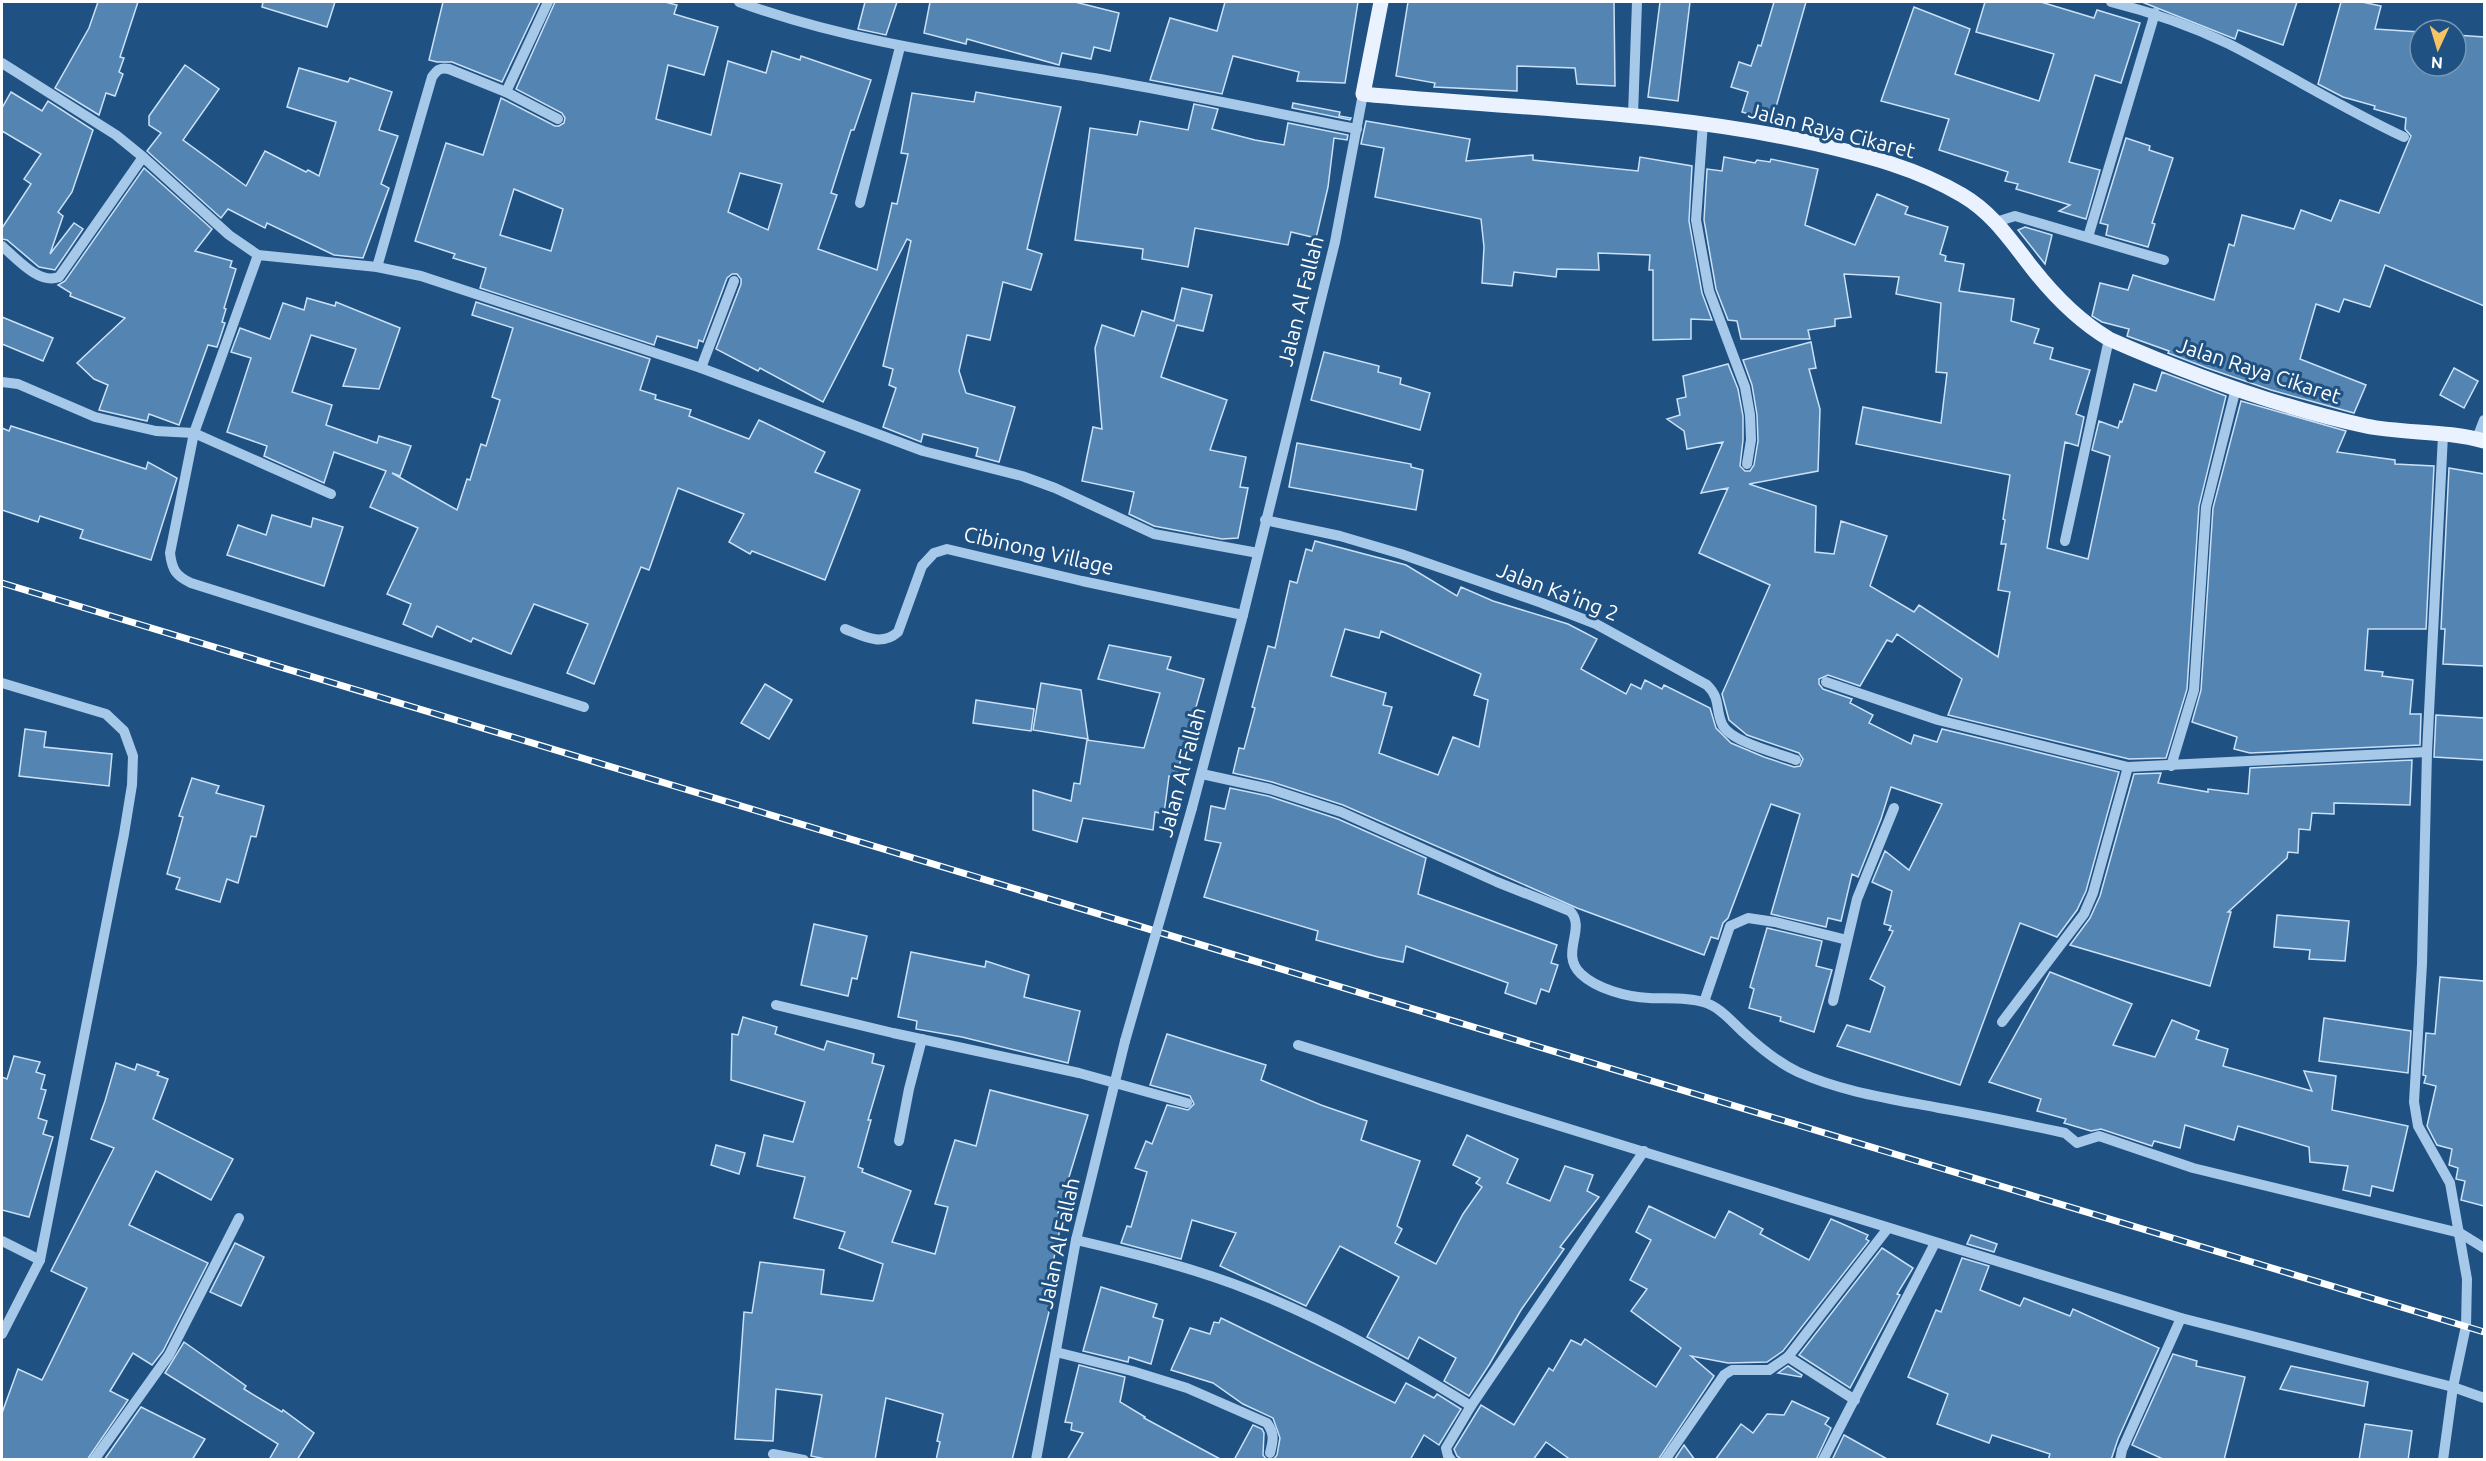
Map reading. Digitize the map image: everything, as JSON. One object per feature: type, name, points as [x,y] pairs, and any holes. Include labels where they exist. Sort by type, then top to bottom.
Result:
[{"type":"main road","points":[[1363,94],[1381,2]]},
{"type":"main road","name":"Jalan Raya Cikaret","points":[[1363,94],[1633,115],[1703,123],[1811,143],[1911,169],[1965,196],[1983,209],[2051,291],[2091,328],[2109,339],[2236,388],[2368,426],[2481,440]]},
{"type":"street","points":[[506,92],[548,2]]},
{"type":"street","points":[[739,2],[900,47],[1096,79],[1358,129]]},
{"type":"street","points":[[1633,115],[1637,2]]},
{"type":"street","points":[[2111,2],[2155,14],[2226,43],[2364,118],[2404,137]]},
{"type":"street","points":[[2088,237],[2155,14]]},
{"type":"street","points":[[860,203],[900,47]]},
{"type":"street","points":[[2,63],[116,135],[229,235],[258,255],[377,267],[421,276],[701,368],[923,451],[1022,476],[1055,488],[1154,534],[1181,541],[1258,553]]},
{"type":"street","points":[[377,267],[396,196],[432,77],[436,71],[441,68],[449,69],[506,92],[558,119]]},
{"type":"street","name":"Jalan Al Fallah","points":[[1036,1460],[1076,1240],[1125,1041],[1202,774],[1243,615],[1335,242],[1363,94]]},
{"type":"street","points":[[1703,123],[1696,220],[1709,291],[1745,387],[1750,415],[1751,440],[1747,464]]},
{"type":"street","points":[[2,246],[38,275],[46,279],[59,277],[143,157]]},
{"type":"street","points":[[1996,222],[2015,216],[2164,260]]},
{"type":"street","points":[[258,255],[195,433],[170,553],[172,567],[179,578],[584,707]]},
{"type":"street","points":[[701,368],[734,281]]},
{"type":"street","points":[[2065,540],[2109,339]]},
{"type":"street","points":[[2,382],[18,384],[95,417],[156,431],[195,433],[331,494]]},
{"type":"street","points":[[2171,766],[2194,690],[2206,507],[2236,388]]},
{"type":"street","points":[[2481,440],[2484,420]]},
{"type":"street","points":[[2443,435],[2427,753],[2422,964],[2414,1102],[2418,1126],[2450,1184],[2467,1279],[2466,1326],[2453,1387],[2443,1460]]},
{"type":"street","name":"Jalan Ka'ing 2","points":[[1265,520],[1340,536],[1401,554],[1596,624],[1707,685],[1714,692],[1718,701],[1721,722],[1726,730],[1735,737],[1796,760]]},
{"type":"street","name":"Cibinong Village","points":[[845,629],[873,640],[891,638],[898,632],[922,566],[934,553],[947,549],[1082,581],[1243,615]]},
{"type":"street","points":[[1826,682],[1938,720],[2128,767],[2427,753]]},
{"type":"street","points":[[2,683],[106,714],[124,731],[133,756],[132,785],[124,834],[40,1260],[2,1334]]},
{"type":"street","points":[[2002,1022],[2084,914],[2093,893],[2128,767]]},
{"type":"street","points":[[1202,774],[1280,792],[1341,812],[1497,882],[1560,907],[1575,916],[1571,954],[1574,967],[1582,975],[1609,990],[1631,996],[1704,1002],[1720,1010],[1769,1055],[1797,1071],[1828,1083],[1868,1095],[2065,1133],[2077,1143],[2099,1136],[2193,1168],[2460,1233],[2484,1248]]},
{"type":"street","points":[[1833,1001],[1857,899],[1894,808]]},
{"type":"street","points":[[1704,1002],[1730,926],[1748,918],[1775,922],[1847,940]]},
{"type":"street","points":[[776,1005],[1079,1073],[1187,1103]]},
{"type":"street","points":[[899,1141],[922,1039]]},
{"type":"street","points":[[1298,1045],[2181,1318],[2453,1387],[2484,1398]]},
{"type":"street","points":[[1451,1460],[1446,1448],[1471,1406],[1644,1151]]},
{"type":"street","points":[[94,1460],[170,1355],[239,1218]]},
{"type":"street","points":[[1665,1460],[1724,1376],[1732,1370],[1769,1370],[1788,1357],[1887,1228]]},
{"type":"street","points":[[1076,1240],[1163,1261],[1254,1291],[1378,1349],[1471,1406]]},
{"type":"street","points":[[2,1241],[40,1260]]},
{"type":"street","points":[[1823,1460],[1935,1243]]},
{"type":"street","points":[[2120,1460],[2122,1450],[2181,1318]]},
{"type":"street","points":[[1056,1352],[1132,1371],[1187,1389],[1267,1423],[1272,1430],[1273,1439],[1270,1453]]},
{"type":"street","points":[[1788,1357],[1855,1400]]},
{"type":"street","points":[[773,1454],[804,1460]]},
{"type":"building","points":[[98,2],[138,2],[120,57],[124,58],[119,72],[123,74],[115,96],[106,93],[99,115],[55,88],[89,28]]},
{"type":"building","points":[[263,2],[335,2],[327,27],[262,7]]},
{"type":"building","points":[[443,2],[540,2],[502,82],[452,62],[429,60]]},
{"type":"building","points":[[555,2],[665,2],[677,5],[674,14],[718,27],[704,75],[668,65],[656,119],[711,135],[728,61],[766,73],[772,51],[800,60],[801,56],[871,80],[854,130],[851,130],[831,193],[837,195],[818,249],[877,270],[892,203],[897,204],[908,154],[901,153],[912,93],[974,102],[976,92],[1061,107],[1027,249],[1042,254],[1031,290],[1003,282],[990,340],[967,335],[959,371],[966,393],[1015,407],[999,462],[976,456],[978,448],[923,434],[921,442],[883,427],[896,388],[889,385],[893,369],[883,366],[911,241],[907,239],[823,402],[760,368],[758,371],[716,349],[741,284],[741,279],[737,274],[732,274],[727,278],[703,342],[699,340],[697,348],[657,336],[654,345],[480,288],[486,268],[453,258],[455,254],[415,241],[446,143],[483,155],[501,98],[555,126],[564,123],[565,118],[562,113],[516,89]],"holes":[[[740,173],[782,184],[768,230],[728,212]],[[514,189],[563,209],[551,251],[500,235]]]},
{"type":"building","points":[[865,2],[897,2],[886,35],[858,29]]},
{"type":"building","points":[[930,2],[1075,2],[1119,13],[1110,51],[1094,47],[1091,59],[1062,53],[1059,65],[967,39],[966,44],[924,33]]},
{"type":"building","points":[[1225,2],[1358,2],[1345,83],[1297,81],[1299,72],[1233,56],[1222,94],[1150,80],[1170,18],[1217,31]]},
{"type":"building","points":[[1408,2],[1614,2],[1615,86],[1577,84],[1575,68],[1517,66],[1517,91],[1434,87],[1435,83],[1396,76]]},
{"type":"building","points":[[1660,2],[1690,2],[1678,101],[1648,97]]},
{"type":"building","points":[[1774,2],[1806,2],[1772,121],[1742,112],[1748,92],[1731,87],[1739,62],[1751,66],[1758,45],[1761,46]]},
{"type":"building","points":[[1985,2],[2041,2],[2094,18],[2097,10],[2140,23],[2121,83],[2095,75],[2069,162],[2100,170],[2086,219],[2059,211],[2070,205],[2016,189],[2018,184],[2005,181],[2008,172],[1939,150],[1949,119],[1881,101],[1914,7],[1970,29],[1955,74],[2039,101],[2054,54],[1976,32]]},
{"type":"building","points":[[2142,2],[2297,2],[2283,45],[2238,30],[2235,39]]},
{"type":"building","points":[[2341,2],[2362,2],[2381,6],[2375,29],[2408,31],[2408,78],[2468,78],[2468,36],[2484,37],[2484,306],[2385,265],[2370,307],[2344,299],[2339,312],[2316,304],[2300,359],[2366,385],[2354,413],[2271,390],[2207,368],[2127,336],[2129,329],[2102,322],[2092,316],[2100,283],[2128,290],[2133,275],[2214,300],[2229,244],[2234,246],[2242,215],[2294,229],[2301,210],[2331,221],[2340,200],[2379,213],[2411,136],[2405,129],[2406,118],[2374,109],[2375,106],[2343,97],[2318,84]]},
{"type":"building","points":[[185,65],[219,89],[183,140],[246,186],[265,151],[306,172],[308,170],[319,176],[336,122],[287,107],[299,68],[348,82],[350,78],[392,92],[379,130],[398,136],[381,184],[389,188],[363,258],[334,255],[267,223],[265,228],[228,209],[221,218],[147,151],[161,133],[149,125],[149,116]]},
{"type":"building","points":[[11,92],[42,111],[48,101],[93,130],[72,192],[58,212],[63,216],[50,254],[74,223],[83,229],[55,270],[39,267],[7,240],[2,239],[2,228],[31,184],[24,179],[41,154],[2,131],[2,108]]},
{"type":"building","points":[[1293,103],[1340,112],[1339,116],[1351,118],[1350,120],[1292,108]]},
{"type":"building","points":[[1194,104],[1218,109],[1212,129],[1255,140],[1284,145],[1288,123],[1348,135],[1347,140],[1334,138],[1328,187],[1316,238],[1291,232],[1288,245],[1195,228],[1188,267],[1142,259],[1143,249],[1075,240],[1090,128],[1137,135],[1140,121],[1188,130]]},
{"type":"building","points":[[1366,121],[1470,139],[1466,161],[1533,155],[1533,160],[1638,171],[1640,157],[1692,166],[1689,221],[1702,293],[1712,320],[1691,319],[1691,339],[1653,340],[1653,270],[1649,270],[1650,255],[1598,253],[1599,270],[1557,269],[1556,277],[1514,272],[1512,286],[1482,283],[1484,247],[1481,219],[1375,197],[1384,148],[1361,144]]},
{"type":"building","points":[[2126,138],[2150,146],[2149,150],[2173,158],[2152,223],[2155,224],[2148,247],[2106,235],[2108,225],[2100,223]]},
{"type":"building","points":[[1724,157],[1755,163],[1757,160],[1770,162],[1771,159],[1818,169],[1805,225],[1855,245],[1877,194],[1908,207],[1905,214],[1948,227],[1940,254],[1946,256],[1945,261],[1964,264],[1959,291],[2014,299],[2011,321],[2039,329],[2034,343],[2053,348],[2050,359],[2090,370],[2076,414],[2084,417],[2078,446],[2065,442],[2047,548],[2088,559],[2110,456],[2092,450],[2099,421],[2118,428],[2134,384],[2156,391],[2162,372],[2226,396],[2199,506],[2187,689],[2166,758],[2129,759],[1948,715],[1962,679],[1897,634],[1892,642],[1887,640],[1860,686],[1828,675],[1819,679],[1819,684],[1823,689],[1852,699],[1850,703],[1873,715],[1869,723],[1911,744],[1914,735],[1937,742],[1942,729],[2119,772],[2086,891],[2077,910],[2057,937],[2020,923],[1960,1085],[1837,1046],[1847,1025],[1870,1032],[1885,987],[1870,979],[1893,931],[1889,930],[1891,926],[1884,924],[1892,891],[1872,882],[1885,851],[1909,870],[1942,804],[1891,787],[1858,877],[1852,874],[1841,921],[1828,918],[1826,927],[1771,914],[1800,814],[1771,804],[1728,918],[1723,923],[1718,939],[1711,937],[1704,955],[1577,908],[1343,805],[1272,782],[1233,773],[1239,748],[1244,749],[1268,646],[1275,648],[1290,581],[1297,583],[1306,549],[1312,551],[1315,541],[1406,565],[1457,596],[1461,587],[1493,601],[1568,624],[1597,639],[1581,669],[1626,694],[1631,684],[1641,689],[1645,680],[1662,689],[1664,685],[1710,708],[1716,728],[1731,743],[1794,767],[1800,766],[1803,759],[1799,753],[1747,735],[1729,720],[1722,694],[1770,585],[1699,553],[1728,488],[1701,493],[1723,442],[1687,449],[1684,431],[1667,419],[1680,415],[1677,399],[1686,397],[1683,376],[1728,364],[1738,389],[1743,416],[1740,466],[1745,471],[1750,471],[1754,465],[1758,441],[1757,415],[1752,385],[1743,360],[1811,342],[1816,368],[1809,369],[1820,409],[1818,471],[1749,484],[1816,506],[1815,552],[1834,554],[1841,521],[1887,536],[1870,586],[1914,612],[1919,605],[1998,657],[2010,592],[1998,590],[2006,544],[2001,544],[2010,475],[1856,444],[1863,407],[1941,423],[1947,373],[1936,372],[1941,303],[1896,294],[1899,277],[1844,274],[1851,317],[1835,319],[1835,326],[1808,330],[1810,339],[1741,339],[1737,321],[1728,320],[1716,289],[1704,220],[1707,169],[1722,171]],"holes":[[[1345,629],[1379,638],[1381,631],[1481,674],[1474,695],[1488,700],[1479,747],[1453,737],[1438,775],[1379,753],[1392,707],[1383,705],[1386,693],[1331,676]]]},
{"type":"building","points":[[144,168],[212,229],[195,251],[232,261],[230,267],[236,269],[224,308],[226,309],[222,322],[225,323],[217,347],[208,345],[179,425],[149,414],[147,421],[99,410],[108,385],[94,379],[77,363],[125,318],[70,296],[71,293],[58,285],[65,281]]},
{"type":"building","points":[[2025,227],[2052,235],[2045,264],[2018,230]]},
{"type":"building","points":[[1182,288],[1212,295],[1203,331],[1177,325],[1161,377],[1227,400],[1210,450],[1246,457],[1240,487],[1248,488],[1238,538],[1222,539],[1154,526],[1129,514],[1134,492],[1082,481],[1093,427],[1102,429],[1095,348],[1102,325],[1134,336],[1142,311],[1174,321]]},
{"type":"building","points":[[307,298],[335,306],[336,302],[400,328],[379,389],[343,386],[356,349],[311,335],[292,392],[332,405],[326,425],[377,443],[379,436],[411,446],[400,476],[392,473],[457,510],[467,479],[470,480],[481,444],[486,446],[500,400],[492,397],[513,328],[472,315],[476,302],[650,359],[640,390],[656,395],[655,399],[691,410],[689,416],[749,439],[759,420],[825,452],[815,472],[860,490],[825,580],[752,551],[750,554],[729,542],[744,514],[678,488],[649,570],[641,567],[594,684],[567,673],[588,624],[534,604],[511,654],[473,638],[471,642],[437,626],[432,637],[403,624],[411,604],[387,594],[418,528],[370,507],[386,471],[334,452],[324,483],[264,456],[267,446],[227,432],[251,358],[231,352],[240,328],[270,339],[283,303],[304,310]]},
{"type":"building","points":[[2,317],[53,338],[43,361],[2,344]]},
{"type":"building","points":[[1324,352],[1379,366],[1378,372],[1401,378],[1400,384],[1430,393],[1420,430],[1311,400]]},
{"type":"building","points":[[2454,368],[2478,381],[2464,408],[2440,395]]},
{"type":"building","points":[[2241,401],[2346,431],[2337,452],[2395,460],[2395,464],[2434,466],[2426,629],[2368,629],[2365,670],[2383,672],[2382,676],[2413,680],[2410,714],[2421,714],[2420,745],[2250,753],[2234,749],[2237,737],[2192,722],[2201,690],[2213,508]]},
{"type":"building","points":[[11,426],[146,469],[148,462],[177,478],[151,560],[80,538],[83,530],[40,516],[38,522],[2,510],[2,428],[9,431]]},
{"type":"building","points":[[1297,443],[1411,464],[1411,467],[1423,470],[1416,510],[1289,487]]},
{"type":"building","points":[[2449,468],[2484,474],[2484,666],[2443,664],[2445,629],[2441,629]]},
{"type":"building","points":[[272,515],[311,527],[313,518],[343,527],[324,586],[227,555],[238,525],[266,535]]},
{"type":"building","points":[[1109,645],[1171,657],[1167,669],[1204,679],[1176,777],[1169,776],[1164,814],[1155,812],[1153,830],[1083,818],[1077,842],[1033,830],[1033,790],[1071,801],[1074,783],[1080,784],[1087,740],[1144,748],[1160,693],[1098,679]]},
{"type":"building","points":[[1041,683],[1081,690],[1088,739],[1033,730]]},
{"type":"building","points":[[765,684],[792,700],[769,739],[741,723]]},
{"type":"building","points":[[976,700],[1034,709],[1031,731],[973,723]]},
{"type":"building","points":[[2436,715],[2484,718],[2484,760],[2434,757]]},
{"type":"building","points":[[25,729],[46,732],[44,747],[112,754],[109,786],[19,776]]},
{"type":"building","points":[[2412,760],[2410,805],[2334,803],[2334,814],[2312,813],[2310,830],[2299,829],[2298,853],[2288,852],[2287,858],[2228,912],[2231,912],[2210,986],[2070,945],[2090,918],[2100,896],[2134,774],[2161,773],[2158,783],[2208,792],[2208,789],[2248,794],[2250,768]]},
{"type":"building","points":[[192,778],[219,786],[216,793],[264,806],[256,837],[251,836],[238,883],[227,879],[220,902],[176,889],[180,878],[167,874],[183,817],[179,816]]},
{"type":"building","points":[[1230,788],[1268,796],[1338,819],[1426,858],[1418,894],[1557,945],[1551,963],[1558,965],[1549,992],[1541,989],[1536,1004],[1505,993],[1508,983],[1406,946],[1403,962],[1378,957],[1316,940],[1318,931],[1204,897],[1221,843],[1205,840],[1211,806],[1225,809]]},
{"type":"building","points":[[2277,915],[2349,921],[2345,961],[2309,959],[2310,950],[2274,947]]},
{"type":"building","points":[[814,924],[867,936],[857,979],[852,978],[848,996],[801,985]]},
{"type":"building","points":[[1767,928],[1822,941],[1816,966],[1832,970],[1814,1032],[1780,1021],[1781,1017],[1749,1008],[1754,989],[1750,987]]},
{"type":"building","points":[[911,952],[985,967],[986,961],[1029,975],[1024,997],[1080,1011],[1068,1063],[962,1037],[916,1029],[917,1021],[898,1017]]},
{"type":"building","points":[[2050,972],[2132,1004],[2113,1045],[2155,1057],[2172,1020],[2199,1031],[2196,1039],[2228,1049],[2223,1066],[2312,1091],[2304,1071],[2336,1076],[2332,1110],[2408,1126],[2393,1191],[2372,1186],[2370,1196],[2343,1190],[2348,1166],[2310,1162],[2309,1147],[2238,1126],[2234,1140],[2185,1125],[2180,1148],[2154,1141],[2152,1146],[2101,1129],[2091,1131],[2064,1123],[2066,1119],[2037,1111],[2041,1099],[1989,1082]]},
{"type":"building","points":[[2440,977],[2484,981],[2484,1206],[2461,1200],[2465,1181],[2456,1179],[2458,1168],[2449,1165],[2452,1149],[2437,1145],[2427,1126],[2436,1086],[2424,1083],[2426,1033],[2435,1034]]},
{"type":"building","points":[[743,1017],[777,1027],[775,1034],[824,1050],[827,1041],[874,1054],[872,1063],[884,1066],[868,1120],[871,1120],[858,1167],[863,1169],[862,1172],[911,1191],[892,1242],[935,1254],[948,1207],[935,1204],[955,1140],[976,1146],[990,1090],[1088,1115],[1058,1213],[1063,1214],[1053,1263],[1058,1264],[1051,1287],[1055,1288],[1012,1460],[936,1460],[940,1442],[937,1441],[943,1414],[886,1398],[875,1460],[830,1460],[811,1456],[822,1395],[776,1389],[773,1441],[735,1439],[744,1312],[752,1313],[760,1262],[824,1270],[821,1294],[873,1301],[883,1264],[839,1248],[845,1232],[794,1218],[805,1177],[757,1166],[764,1135],[793,1142],[805,1102],[731,1080],[732,1034],[738,1035]]},
{"type":"building","points":[[2324,1018],[2411,1031],[2408,1073],[2319,1061]]},
{"type":"building","points":[[1167,1034],[1266,1065],[1261,1080],[1367,1121],[1361,1140],[1420,1161],[1397,1226],[1402,1229],[1395,1243],[1436,1264],[1463,1214],[1482,1187],[1476,1183],[1480,1178],[1453,1165],[1467,1135],[1518,1159],[1507,1183],[1550,1201],[1565,1166],[1593,1175],[1587,1191],[1599,1197],[1560,1247],[1564,1249],[1521,1310],[1469,1396],[1444,1381],[1456,1358],[1419,1337],[1408,1359],[1367,1337],[1399,1277],[1340,1246],[1306,1306],[1220,1266],[1236,1233],[1192,1220],[1181,1259],[1121,1243],[1127,1226],[1131,1227],[1147,1172],[1135,1168],[1146,1141],[1152,1144],[1167,1105],[1188,1110],[1194,1104],[1190,1096],[1150,1085]]},
{"type":"building","points":[[14,1056],[40,1062],[36,1072],[45,1075],[41,1089],[46,1090],[38,1118],[47,1121],[43,1134],[53,1137],[29,1217],[2,1210],[2,1077],[7,1079]]},
{"type":"building","points":[[116,1063],[135,1070],[137,1064],[159,1072],[157,1075],[168,1079],[153,1119],[233,1159],[211,1200],[156,1171],[129,1225],[208,1263],[163,1351],[152,1365],[133,1353],[110,1391],[128,1400],[87,1460],[2,1460],[2,1413],[18,1369],[42,1380],[87,1288],[51,1271],[114,1148],[91,1139]]},
{"type":"building","points":[[716,1145],[745,1153],[739,1174],[711,1165]]},
{"type":"building","points":[[1649,1206],[1715,1238],[1729,1211],[1763,1229],[1760,1234],[1809,1260],[1831,1219],[1868,1235],[1866,1239],[1869,1241],[1783,1351],[1767,1362],[1728,1363],[1691,1356],[1714,1376],[1658,1460],[1571,1460],[1546,1442],[1533,1460],[1463,1460],[1457,1456],[1454,1449],[1481,1405],[1514,1425],[1549,1368],[1553,1371],[1571,1340],[1581,1345],[1585,1339],[1656,1387],[1681,1348],[1631,1311],[1647,1289],[1630,1280],[1651,1240],[1636,1232]]},
{"type":"building","points":[[1971,1235],[1997,1244],[1994,1252],[1967,1244]]},
{"type":"building","points":[[235,1243],[264,1257],[241,1306],[210,1292]]},
{"type":"building","points":[[1882,1248],[1913,1268],[1897,1294],[1900,1295],[1850,1388],[1799,1355]]},
{"type":"building","points":[[1962,1258],[1989,1266],[1980,1290],[2020,1306],[2024,1298],[2070,1316],[2073,1309],[2159,1348],[2118,1439],[2111,1460],[2048,1460],[2050,1454],[1992,1435],[1989,1443],[1937,1424],[1948,1394],[1908,1377],[1936,1310],[1941,1312]]},
{"type":"building","points":[[1101,1287],[1157,1304],[1153,1317],[1163,1320],[1151,1364],[1129,1357],[1128,1362],[1083,1351]]},
{"type":"building","points":[[1221,1318],[1395,1403],[1406,1383],[1434,1398],[1437,1394],[1461,1409],[1439,1445],[1424,1435],[1410,1460],[1273,1460],[1277,1455],[1280,1438],[1273,1418],[1243,1404],[1213,1383],[1171,1370],[1190,1328],[1210,1334],[1214,1322],[1219,1323]]},
{"type":"building","points":[[184,1342],[246,1386],[244,1389],[282,1412],[283,1410],[314,1433],[297,1460],[269,1460],[278,1444],[165,1373]]},
{"type":"building","points":[[2173,1354],[2197,1361],[2196,1366],[2245,1377],[2224,1460],[2165,1460],[2132,1445]]},
{"type":"building","points":[[1079,1365],[1125,1377],[1120,1402],[1144,1418],[1222,1460],[1067,1460],[1083,1433],[1071,1430],[1072,1423],[1065,1422]]},
{"type":"building","points":[[1788,1366],[1802,1375],[1801,1377],[1778,1373]]},
{"type":"building","points":[[2291,1366],[2368,1382],[2364,1406],[2280,1389]]},
{"type":"building","points":[[1792,1401],[1829,1418],[1825,1424],[1831,1428],[1816,1460],[1715,1460],[1741,1424],[1753,1433],[1767,1414],[1784,1415]]},
{"type":"building","points":[[141,1407],[205,1439],[192,1460],[104,1460]]},
{"type":"building","points":[[2365,1424],[2412,1431],[2408,1460],[2359,1460]]},
{"type":"building","points":[[1253,1425],[1262,1429],[1264,1433],[1263,1455],[1267,1460],[1234,1460]]},
{"type":"building","points":[[1844,1435],[1889,1460],[1832,1460]]},
{"type":"building","points":[[1684,1445],[1695,1460],[1674,1460]]},
{"type":"railway","points":[[2,583],[2484,1332]]}]
